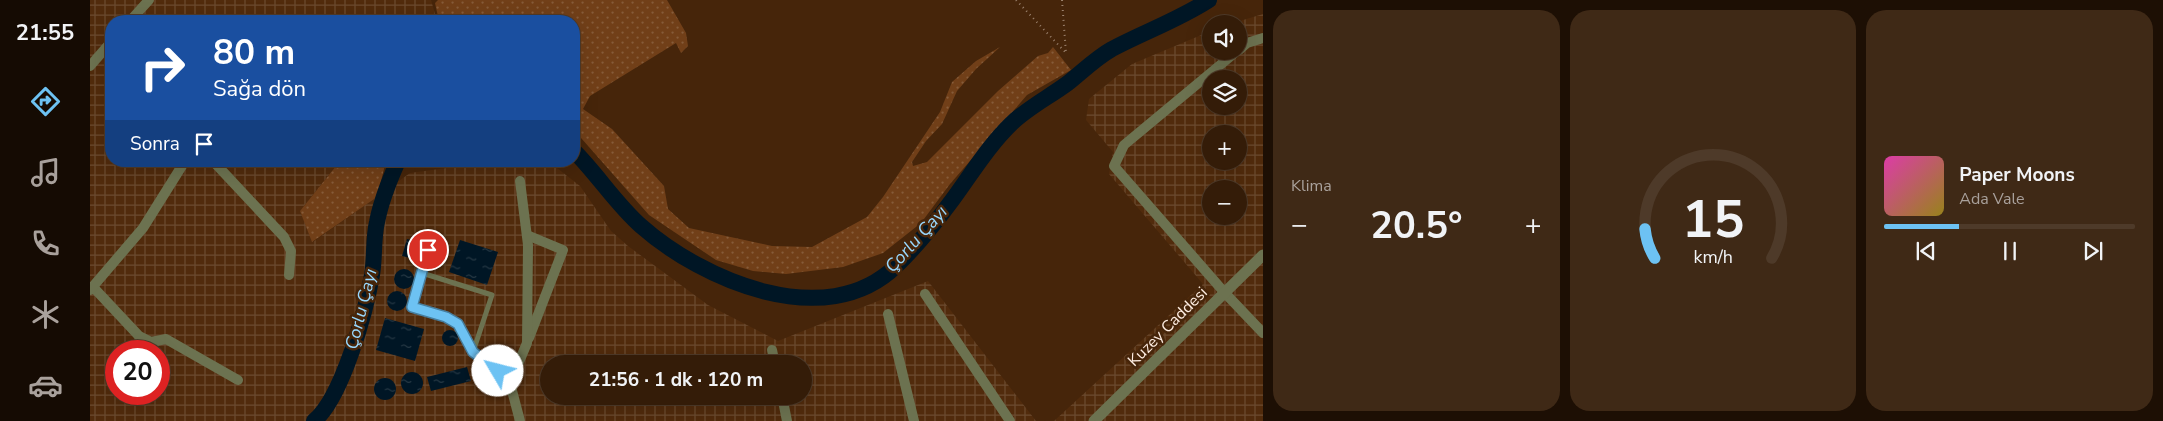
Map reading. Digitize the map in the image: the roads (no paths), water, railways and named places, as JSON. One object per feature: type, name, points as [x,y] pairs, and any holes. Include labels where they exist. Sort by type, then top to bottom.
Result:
[{"type":"street","points":[[135,15],[149,0]]},
{"type":"street","points":[[1247,44],[1263,38]]},
{"type":"street","points":[[90,66],[105,49]]},
{"type":"street","points":[[1227,60],[1124,145],[1114,166],[1224,292],[1263,333]]},
{"type":"street","points":[[181,167],[143,228],[91,288],[140,336],[151,342],[166,339],[238,380]]},
{"type":"street","points":[[219,167],[284,237],[291,251],[289,275]]},
{"type":"street","points":[[520,181],[527,235],[527,343]]},
{"type":"street","points":[[520,421],[511,381],[563,250],[527,235]]},
{"type":"street","name":"Kuzey Caddesi","points":[[1094,421],[1263,254]]},
{"type":"street","points":[[925,294],[1010,421]]},
{"type":"street","points":[[888,314],[914,421]]},
{"type":"street","points":[[772,350],[773,355]]},
{"type":"street","points":[[784,405],[787,421]]},
{"type":"lane","points":[[428,250],[412,307],[446,317],[458,324],[473,352],[511,381]]},
{"type":"lane","points":[[422,273],[492,295],[473,352]]},
{"type":"water","points":[[407,239],[415,241],[410,258],[402,256]]},
{"type":"water","points":[[460,240],[498,252],[487,285],[449,272]]},
{"type":"water","points":[[404,269],[411,272],[414,279],[411,286],[404,289],[397,286],[394,279],[397,272]]},
{"type":"water","points":[[397,291],[404,294],[407,301],[404,308],[397,311],[390,308],[387,301],[390,294]]},
{"type":"water","points":[[385,318],[424,329],[415,361],[376,350]]},
{"type":"water","points":[[450,330],[456,332],[458,338],[456,344],[450,346],[444,344],[442,338],[444,332]]},
{"type":"water","points":[[467,367],[471,381],[431,391],[427,377]]},
{"type":"water","points":[[412,372],[420,375],[423,383],[420,391],[412,394],[404,391],[401,383],[404,375]]},
{"type":"water","points":[[385,378],[393,381],[396,389],[393,397],[385,400],[377,397],[374,389],[377,381]]},
{"type":"waterway","name":"Çorlu Çayı","points":[[580,158],[641,226],[667,246],[697,265],[730,280],[765,292],[801,297],[835,296],[867,286],[896,266],[933,225],[996,140],[1019,117],[1068,83],[1106,53],[1209,0]]},
{"type":"waterway","name":"Çorlu Çayı","points":[[314,421],[334,394],[351,353],[372,275],[375,235],[379,214],[396,167]]}]
